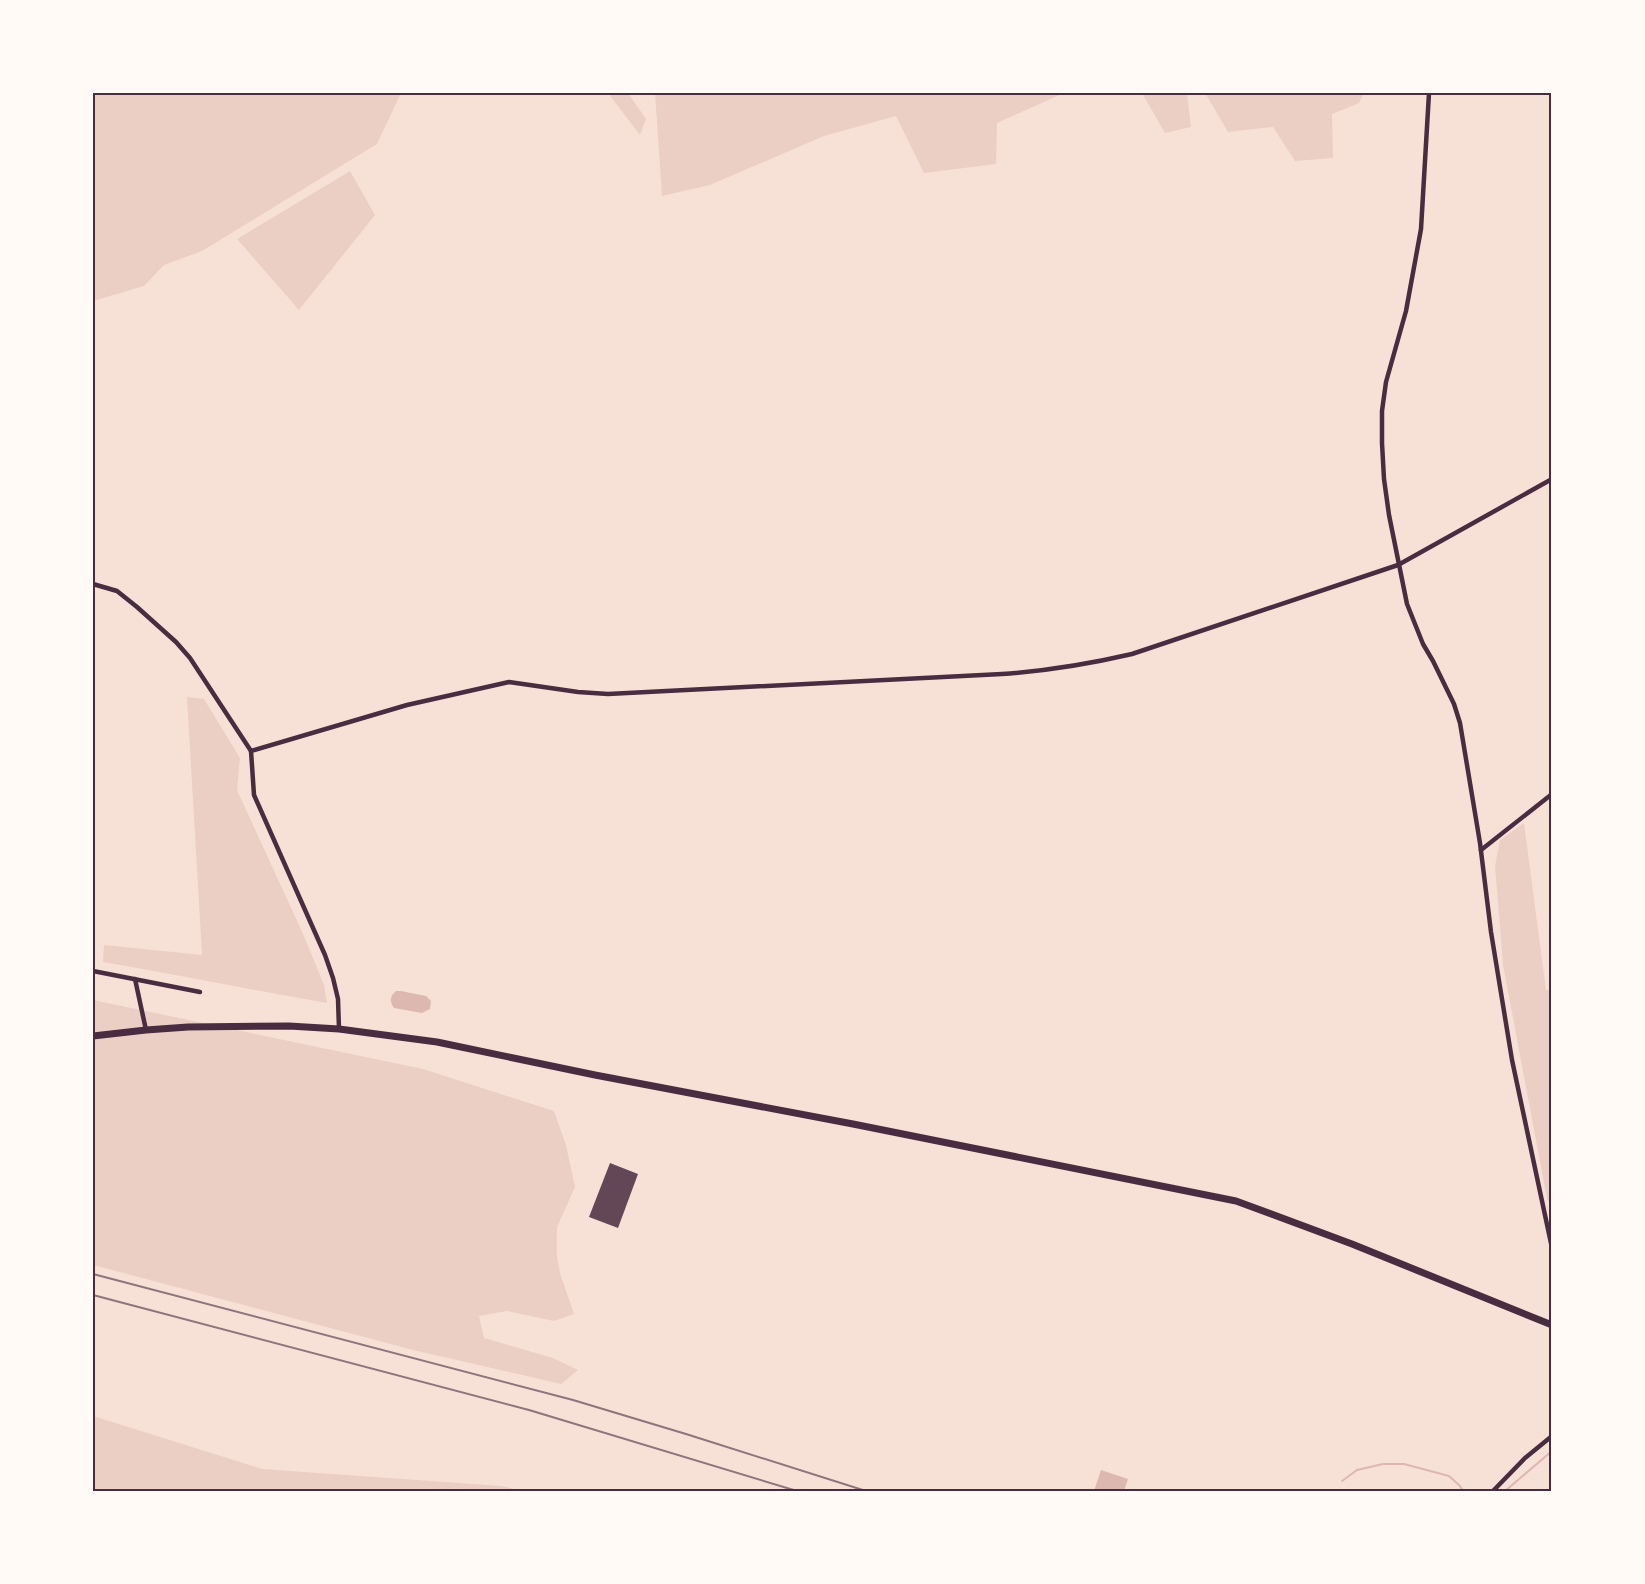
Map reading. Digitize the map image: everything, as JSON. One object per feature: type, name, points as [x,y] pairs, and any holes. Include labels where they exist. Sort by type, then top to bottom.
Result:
[{"type":"main road","points":[[93,1036],[188,1027],[289,1026],[339,1029],[437,1042],[853,1124],[1236,1201],[1346,1242],[1552,1325]]},
{"type":"street","points":[[1429,93],[1421,229],[1406,311],[1386,382],[1382,411],[1384,478],[1398,565],[1413,623],[1444,682],[1460,723],[1512,1060],[1552,1248]]},
{"type":"street","points":[[251,752],[407,705],[509,682],[608,694],[993,675],[1066,668],[1132,654],[1398,565],[1552,479]]},
{"type":"street","points":[[93,584],[117,591],[176,642],[194,663],[251,752],[254,795],[325,955],[338,999],[339,1029]]},
{"type":"street","points":[[1481,850],[1552,794]]},
{"type":"street","points":[[93,971],[200,992]]},
{"type":"street","points":[[135,979],[146,1030]]},
{"type":"street","points":[[1493,1491],[1552,1436]]},
{"type":"shaded area","points":[[93,93],[401,93],[377,144],[202,251],[164,265],[144,286],[93,301]]},
{"type":"shaded area","points":[[608,93],[628,93],[646,119],[640,135]]},
{"type":"shaded area","points":[[655,93],[1064,93],[997,123],[996,164],[924,173],[896,116],[824,136],[710,185],[662,196]]},
{"type":"shaded area","points":[[1142,93],[1187,93],[1191,127],[1165,133]]},
{"type":"shaded area","points":[[1205,93],[1364,93],[1359,103],[1332,114],[1333,158],[1295,161],[1273,127],[1228,132]]},
{"type":"shaded area","points":[[350,171],[375,215],[299,310],[237,239]]},
{"type":"shaded area","points":[[187,697],[204,699],[240,758],[237,790],[304,936],[324,985],[327,1003],[103,962],[104,945],[202,955]]},
{"type":"shaded area","points":[[1524,823],[1546,990],[1552,989],[1552,1206],[1547,1199],[1503,965],[1495,866],[1500,840]]},
{"type":"shaded area","points":[[396,991],[426,996],[431,1001],[430,1009],[422,1013],[394,1008],[391,999]]},
{"type":"shaded area","points":[[93,1000],[423,1069],[554,1111],[566,1145],[575,1187],[557,1227],[557,1256],[560,1273],[574,1314],[554,1321],[507,1311],[479,1316],[484,1338],[553,1358],[578,1370],[561,1384],[413,1350],[93,1265]]},
{"type":"shaded area","points":[[93,1416],[262,1469],[502,1486],[523,1491],[93,1491]]},
{"type":"shaded area","points":[[1101,1470],[1128,1479],[1124,1491],[1094,1491]]},
{"type":"building","points":[[610,1163],[638,1174],[618,1228],[589,1217]]},
{"type":"waterway","points":[[1505,1491],[1552,1451]]},
{"type":"waterway","points":[[1342,1481],[1357,1470],[1383,1464],[1404,1464],[1449,1476],[1463,1491]]},
{"type":"railway","points":[[93,1274],[573,1400],[866,1491]]},
{"type":"railway","points":[[93,1295],[529,1410],[797,1491]]}]
